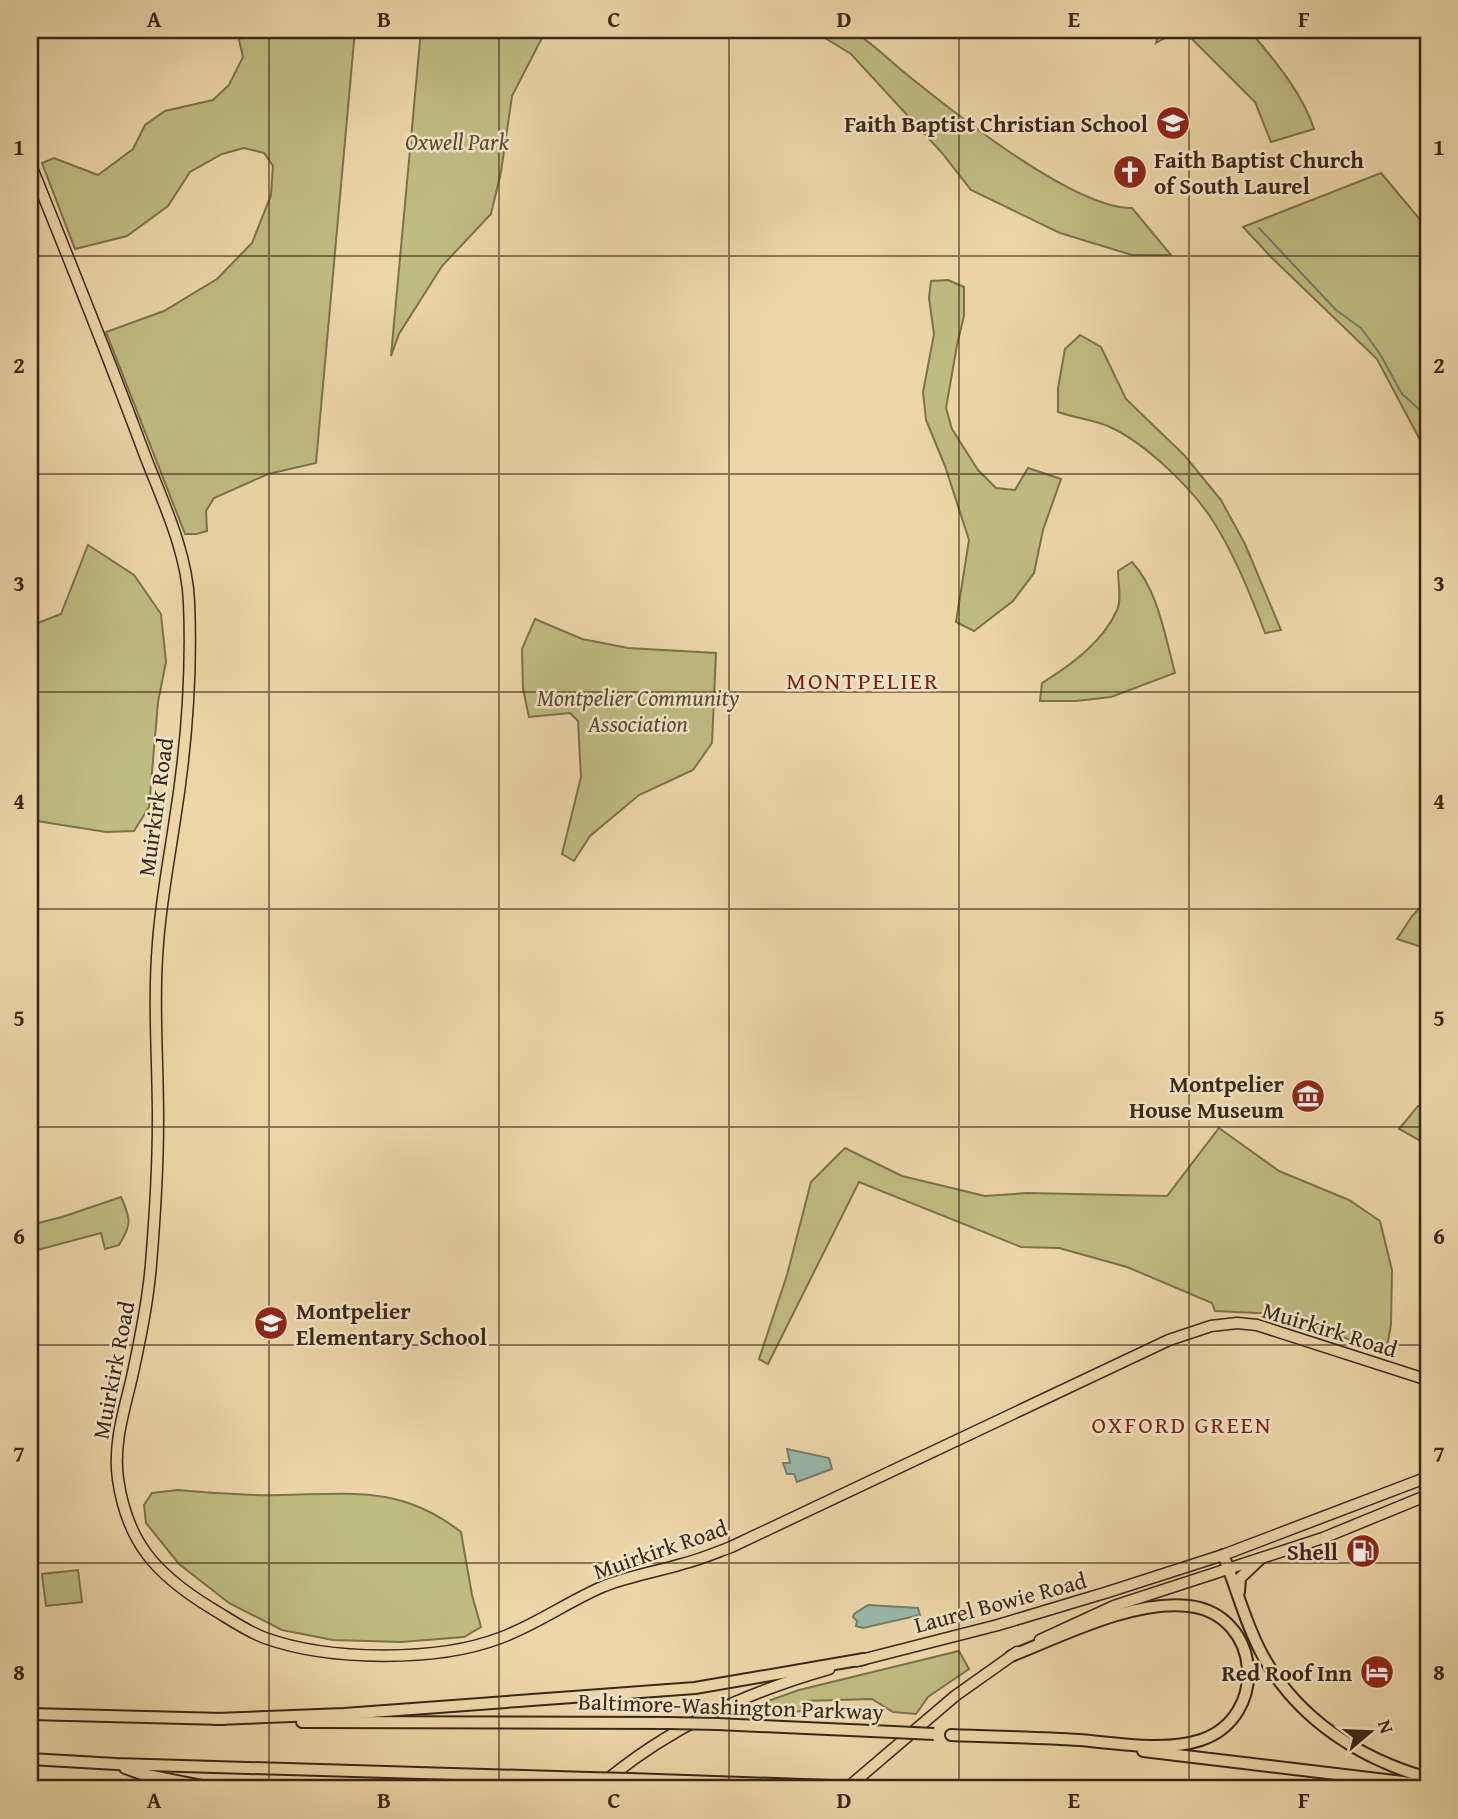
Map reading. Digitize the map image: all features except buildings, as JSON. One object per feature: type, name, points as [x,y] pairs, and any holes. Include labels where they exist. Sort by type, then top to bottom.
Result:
[{"type":"highway","points":[[1223,1555],[1245,1615],[1272,1670],[1310,1715],[1342,1741],[1365,1754],[1428,1778]]},
{"type":"highway","points":[[1245,1615],[1239,1581],[1259,1559]]},
{"type":"highway","points":[[951,1735],[1135,1745],[1194,1742],[1219,1732],[1232,1720],[1242,1705],[1248,1682],[1246,1653],[1236,1634],[1216,1616],[1191,1606],[1158,1607],[1110,1618],[1012,1656]]},
{"type":"highway","points":[[216,1719],[344,1714],[695,1688],[864,1659]]},
{"type":"highway","name":"Baltimore-Washington Parkway","points":[[30,1714],[344,1723],[717,1724],[934,1734],[1234,1760],[1428,1786]]},
{"type":"highway","points":[[30,1759],[116,1764],[947,1789]]},
{"type":"highway","points":[[116,1764],[142,1774],[217,1789]]},
{"type":"main road","name":"Muirkirk Road","points":[[30,163],[151,471],[177,542],[189,595],[189,663],[184,728],[156,963],[154,1035],[158,1152],[150,1272],[135,1361],[118,1434],[116,1459],[123,1508],[133,1535],[154,1566],[180,1590],[254,1633],[298,1647],[383,1655],[428,1655],[454,1651],[498,1639],[519,1630],[608,1584],[685,1564],[731,1547],[1169,1340],[1211,1326],[1237,1323],[1275,1329],[1428,1380]]},
{"type":"main road","name":"Laurel Bowie Road","points":[[596,1789],[625,1764],[656,1743],[715,1710],[785,1683],[864,1659],[1030,1616],[1223,1555],[1428,1477]]},
{"type":"main road","name":"Laurel Bowie Road","points":[[846,1789],[955,1696],[1012,1656],[1054,1632],[1096,1613],[1323,1538],[1428,1495]]},
{"type":"green space","points":[[841,29],[854,32],[979,130],[1045,175],[1107,204],[1132,208],[1171,255],[1132,255],[1060,233],[971,190],[942,153],[851,54],[812,30]]},
{"type":"green space","points":[[273,30],[355,30],[316,463],[268,474],[214,498],[206,511],[207,531],[185,534],[106,332],[164,311],[217,279],[252,243],[271,195],[273,166],[264,153],[244,148],[222,154],[190,172],[168,206],[127,236],[75,249],[42,163],[54,158],[98,175],[133,149],[145,125],[165,111],[213,100],[229,85],[243,57],[239,40],[242,36]]},
{"type":"green space","name":"Oxwell Park","points":[[421,30],[546,30],[512,96],[501,172],[491,214],[442,266],[399,334],[391,356]]},
{"type":"green space","points":[[1160,30],[1250,31],[1295,89],[1314,129],[1271,142],[1255,102],[1192,39],[1174,35],[1156,43]]},
{"type":"green space","points":[[1381,173],[1428,229],[1428,455],[1377,359],[1243,227]]},
{"type":"green space","points":[[948,280],[964,287],[964,316],[946,408],[952,429],[978,470],[996,488],[1015,490],[1028,468],[1061,479],[1043,530],[1034,573],[1013,601],[974,631],[956,622],[969,540],[945,466],[926,420],[923,392],[934,334],[929,298],[931,281]]},
{"type":"green space","points":[[1080,335],[1101,347],[1126,399],[1185,456],[1221,500],[1245,544],[1281,630],[1265,633],[1242,576],[1221,534],[1204,508],[1180,481],[1124,434],[1104,425],[1058,412],[1058,388],[1065,349]]},
{"type":"green space","points":[[88,545],[134,575],[161,614],[166,662],[158,702],[149,807],[134,831],[106,832],[30,820],[30,626],[61,614]]},
{"type":"green space","points":[[1132,562],[1141,573],[1154,600],[1175,673],[1111,697],[1040,701],[1042,683],[1085,652],[1111,622],[1119,601],[1118,571]]},
{"type":"green space","name":"Montpelier Community Association","points":[[535,619],[582,639],[628,648],[716,653],[712,743],[693,770],[639,795],[590,836],[574,861],[562,854],[581,777],[578,721],[570,713],[529,717],[523,689],[522,649]]},
{"type":"green space","points":[[1427,900],[1428,949],[1397,939],[1412,916]]},
{"type":"green space","points":[[1418,1106],[1428,1106],[1428,1145],[1399,1129]]},
{"type":"green space","points":[[1219,1128],[1279,1171],[1349,1200],[1380,1221],[1392,1270],[1391,1325],[1386,1352],[1275,1314],[1215,1311],[1212,1303],[1127,1267],[1059,1248],[1021,1247],[859,1182],[768,1364],[759,1359],[787,1275],[811,1182],[845,1148],[902,1176],[985,1196],[1027,1193],[1167,1196]]},
{"type":"green space","points":[[121,1197],[129,1221],[119,1245],[105,1249],[101,1233],[30,1252],[30,1225]]},
{"type":"green space","points":[[178,1490],[255,1495],[353,1494],[396,1499],[417,1506],[461,1532],[472,1595],[481,1627],[464,1637],[401,1642],[333,1640],[282,1630],[229,1603],[179,1564],[146,1523],[144,1505],[152,1493]]},
{"type":"green space","points":[[78,1570],[82,1602],[46,1606],[42,1574]]},
{"type":"green space","points":[[959,1651],[969,1669],[928,1697],[916,1714],[893,1712],[872,1699],[804,1701],[803,1711],[769,1713],[765,1702],[799,1690]]},
{"type":"shaded area","points":[[787,1449],[829,1458],[832,1469],[797,1482],[794,1474],[787,1474],[783,1463],[790,1463]]},
{"type":"shaded area","points":[[868,1605],[918,1608],[920,1615],[863,1628],[856,1626],[854,1614]]},
{"type":"waterway","points":[[1259,228],[1336,310],[1361,328],[1380,354],[1402,394],[1428,417]]},
{"type":"place","name":"Faith Baptist Christian School","points":[[1173,123]]},
{"type":"place","name":"Faith Baptist Church of South Laurel","points":[[1130,172]]},
{"type":"place","name":"Montpelier House Museum","points":[[1308,1096]]},
{"type":"place","name":"Montpelier Elementary School","points":[[271,1323]]},
{"type":"place","name":"Shell","points":[[1363,1551]]},
{"type":"place","name":"Red Roof Inn","points":[[1377,1672]]},
{"type":"district","name":"MONTPELIER","points":[[863,680]]},
{"type":"district","name":"OXFORD GREEN","points":[[1182,1424]]}]
